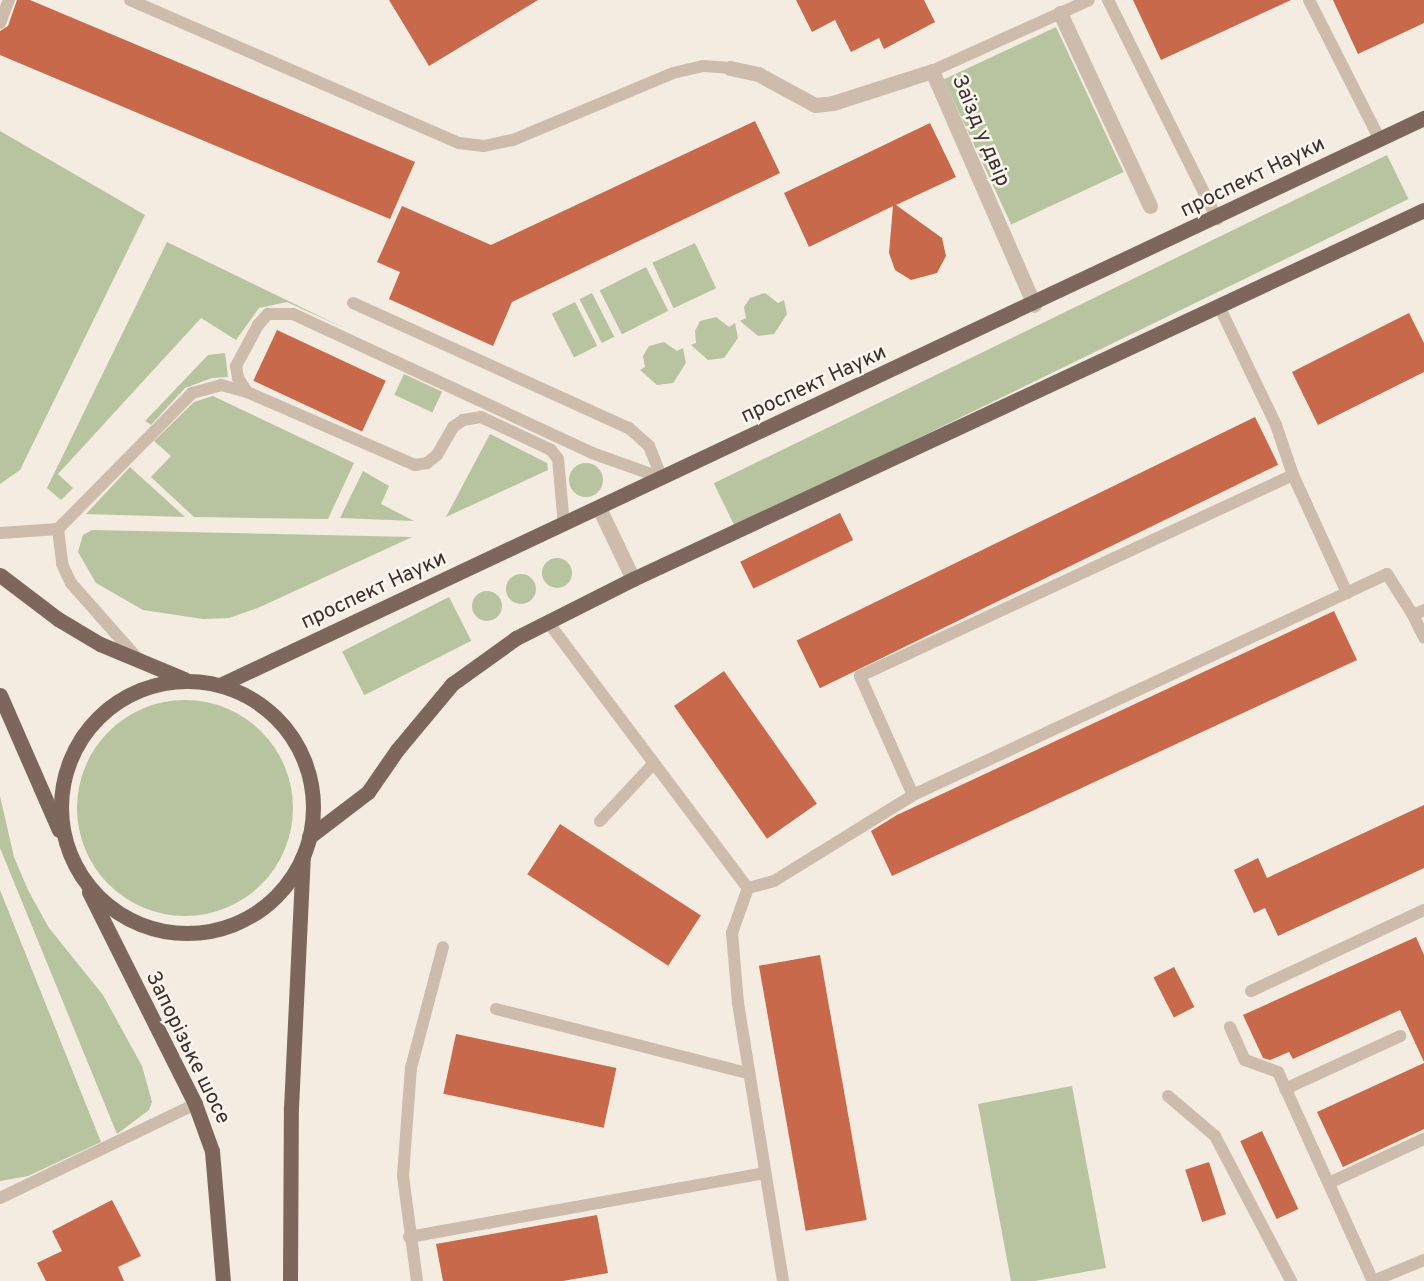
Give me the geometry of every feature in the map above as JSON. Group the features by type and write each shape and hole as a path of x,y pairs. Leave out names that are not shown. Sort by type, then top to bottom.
{"main road":[{"name":"проспект Науки","path":"220,685 1217,219 1424,118"},
{"path":"309,837 368,792 452,684 495,650 633,579 1424,210"},
{"path":"0,575 58,619 140,662 184,679 220,685 259,704 276,717 296,742 310,783 313,804 309,837 303,857 291,1108 290,1281"},
{"path":"68,851 61,820 63,783 75,748 97,719 127,697 184,679"},
{"path":"0,695 68,851 83,879 104,902 137,923 176,933 215,930 252,916 282,890 303,857"},
{"name":"Запорізьке шосе","path":"83,879 195,1104 212,1151 223,1281"}],"street":[{"path":"1060,13 1150,206"},
{"name":"Заїзд у двір","path":"730,68 758,74 815,105 833,103 932,71 1034,305"},
{"path":"598,508 633,579"}],"lane":[{"path":"0,23 9,0"},
{"path":"130,0 459,143 484,146 513,140 673,73 703,66 730,68"},
{"path":"932,71 1089,0"},
{"path":"1108,0 1217,219"},
{"path":"1309,0 1380,140"},
{"path":"353,303 629,428 649,446 662,478"},
{"path":"1219,306 1276,425 1293,475 1347,593"},
{"path":"247,392 238,378 237,366 258,325 268,314 293,314 592,453 662,478"},
{"path":"0,533 58,529 192,393 221,385 247,392 415,465 427,463 437,455 453,427 463,420 481,417 550,450 558,459 564,525"},
{"path":"913,795 860,676 1293,475"},
{"path":"58,529 62,564 70,584 140,662"},
{"path":"748,888 774,882 913,795 1387,574 1419,613 1424,638"},
{"path":"548,622 748,888"},
{"path":"600,821 654,763"},
{"path":"748,888 732,933 748,1073 783,1281"},
{"path":"1251,991 1424,910"},
{"path":"417,1281 409,1237 403,1176 411,1068 443,947"},
{"path":"496,1008 748,1073"},
{"path":"1230,1027 1245,1060 1278,1072 1373,1281 1424,1260"},
{"path":"1285,1089 1400,1036"},
{"path":"1168,1096 1215,1136 1291,1281"},
{"path":"0,1198 195,1104"},
{"path":"1329,1183 1424,1139"},
{"path":"409,1237 764,1173"}],"green space":[{"path":"1056,27 1124,172 1011,224 944,79"},
{"path":"0,131 145,215 20,470 0,484"},
{"path":"1387,155 1408,199 735,527 714,483"},
{"path":"167,242 344,328 287,302 259,308 236,340 201,318 58,474 73,488 61,500 47,488"},
{"path":"695,243 716,288 674,308 652,263"},
{"path":"646,267 668,311 622,334 600,291"},
{"path":"592,293 614,337 602,343 580,299"},
{"path":"765,293 778,303 784,300 787,314 774,334 758,336 740,321 746,318 744,307 750,298"},
{"path":"575,302 597,346 574,357 552,314"},
{"path":"716,317 729,327 735,323 738,338 724,358 708,360 691,345 696,343 695,331 700,321"},
{"path":"664,342 677,351 683,348 686,363 673,383 657,385 640,370 645,367 643,356 649,346"},
{"path":"225,353 228,377 212,378 185,388 151,425 145,421 208,355"},
{"path":"404,374 442,392 432,413 394,395"},
{"path":"213,396 354,463 328,519 194,517 151,477 171,456 154,441 194,402"},
{"path":"490,434 547,463 548,470 446,517"},
{"path":"586,463 598,468 603,480 598,492 586,497 574,492 569,480 574,468"},
{"path":"130,467 185,517 86,514"},
{"path":"363,471 389,486 381,504 414,521 340,518"},
{"path":"92,530 412,537 260,607 229,618 203,619 143,610 96,583 78,552 83,535"},
{"path":"557,558 568,562 572,573 568,584 557,588 546,584 542,573 546,562"},
{"path":"521,574 532,578 536,589 532,600 521,604 510,600 506,589 510,578"},
{"path":"487,591 498,595 502,606 498,617 487,621 476,617 472,606 476,595"},
{"path":"449,597 471,641 364,695 342,651"},
{"path":"174,700 196,700 216,704 236,712 262,731 281,757 289,777 293,808 289,839 281,859 262,885 236,904 216,912 196,916 174,916 154,912 134,904 116,892 101,877 89,859 81,839 77,819 77,797 81,777 89,757 101,739 116,724 134,712 154,704"},
{"path":"0,796 14,857 28,890 49,928 103,995 142,1066 152,1102 149,1110 117,1134 0,848"},
{"path":"0,890 101,1142 28,1176 0,1181"},
{"path":"1072,1086 1106,1268 1035,1281 1011,1281 978,1104"}],"building":[{"path":"17,0 30,0 415,162 390,219 0,55 0,31 8,26"},
{"path":"389,0 538,0 429,66"},
{"path":"796,0 924,0 935,22 884,49 879,38 851,52 835,20 812,32"},
{"path":"1133,0 1291,0 1161,60"},
{"path":"1333,0 1424,0 1424,23 1358,54"},
{"path":"755,121 780,173 512,302 493,346 389,299 400,272 377,262 402,206 491,245"},
{"path":"930,123 956,177 896,205 942,238 946,256 937,273 911,280 895,270 889,253 893,206 809,247 784,193"},
{"path":"1409,313 1424,343 1424,372 1318,425 1292,372"},
{"path":"277,330 386,381 362,431 253,381"},
{"path":"1255,417 1278,465 820,688 797,641"},
{"path":"840,513 853,540 753,589 740,562"},
{"path":"1334,611 1357,660 892,876 871,831 897,815"},
{"path":"724,671 817,804 767,839 674,706"},
{"path":"1424,805 1424,868 1278,936 1265,908 1254,913 1234,870 1258,858 1267,878"},
{"path":"560,824 701,915 668,966 527,874"},
{"path":"1416,937 1424,955 1424,1062 1400,1010 1293,1059 1289,1052 1270,1060 1263,1058 1243,1015"},
{"path":"820,955 867,1220 806,1231 759,966"},
{"path":"1174,967 1194,1007 1174,1018 1154,977"},
{"path":"456,1034 616,1068 604,1128 443,1094"},
{"path":"1424,1063 1424,1129 1343,1167 1317,1112"},
{"path":"1262,1131 1298,1209 1277,1219 1240,1141"},
{"path":"1209,1162 1226,1214 1202,1222 1185,1170"},
{"path":"112,1200 141,1256 118,1267 124,1281 46,1281 37,1263 62,1251 52,1231"},
{"path":"597,1215 608,1273 563,1281 443,1281 436,1244"}]}
